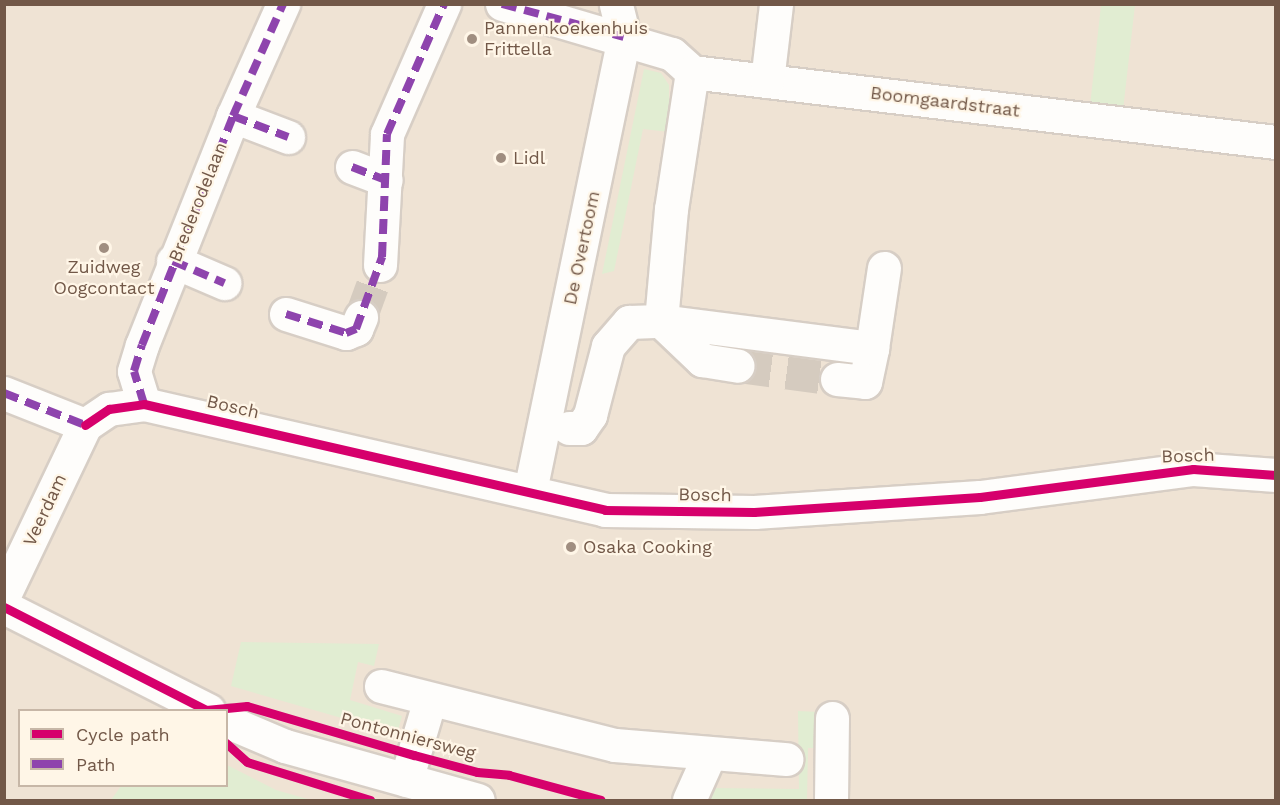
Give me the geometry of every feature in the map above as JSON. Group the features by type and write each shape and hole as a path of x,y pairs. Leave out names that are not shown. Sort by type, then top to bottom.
{"street":[{"name":"Brederodelaan","path":"144,404 134,371 173,261 233,116 283,4"},
{"path":"380,265 387,134 444,4"},
{"path":"502,4 624,37 672,54 692,72 671,209 661,321"},
{"name":"De Overtoom","path":"530,491 624,37 616,4"},
{"path":"767,81 776,4"},
{"name":"Boomgaardstraat","path":"692,72 1275,142"},
{"path":"233,116 288,137"},
{"path":"351,167 386,180"},
{"path":"173,261 224,283"},
{"path":"837,379 865,382 884,268"},
{"path":"286,314 346,333 356,329 361,317"},
{"path":"661,321 702,360 738,366"},
{"path":"569,428 581,428 590,415 608,346 629,322 661,321 872,348"},
{"path":"4,393 85,425 109,409 144,404"},
{"name":"Bosch","path":"144,404 605,510 754,512 980,497 1193,469 1275,475"},
{"name":"Veerdam","path":"4,595 85,425"},
{"path":"4,607 204,709"},
{"path":"381,686 615,745 786,759"},
{"path":"406,780 430,699"},
{"path":"831,801 832,718"},
{"path":"228,722 285,746 478,801"},
{"path":"689,801 710,753"}],"shaded area":[{"path":"5,5 1275,5 1275,800 5,800"}],"green space":[{"path":"1101,5 1135,5 1123,110 1090,106"},
{"path":"644,69 661,73 669,85 669,132 643,129 614,271 602,274"},
{"path":"241,642 379,644 374,666 358,662 350,700 402,716 397,734 231,686"},
{"path":"798,711 820,712 820,748 808,748 807,800 702,800 706,788 799,789"},
{"path":"228,766 276,790 311,800 111,800 120,787 228,787"}],"tunnel":[{"path":"361,317 380,265"},
{"path":"738,366 837,379"}],"marked path":[{"path":"144,404 134,371 142,345 233,116 283,4"},
{"path":"286,314 346,333 356,329 382,257 387,134 444,4"},
{"path":"502,4 624,37"},
{"path":"233,116 288,137"},
{"path":"352,167 386,180"},
{"path":"173,261 224,283"},
{"path":"4,393 85,425"}],"cycle path":[{"path":"85,425 109,409 144,404 605,510 754,512 980,497 1193,469 1276,475"},
{"name":"Pontonniersweg","path":"4,607 204,709"},
{"name":"Pontonniersweg","path":"216,709 247,706 477,772 509,775 601,800"},
{"path":"228,745 247,762 370,800"}],"place":[{"name":"Pannenkoekenhuis Frittella","path":"472,39"},
{"name":"Lidl","path":"501,158"},
{"name":"Zuidweg Oogcontact","path":"104,248"},
{"name":"Osaka Cooking","path":"571,547"}]}
